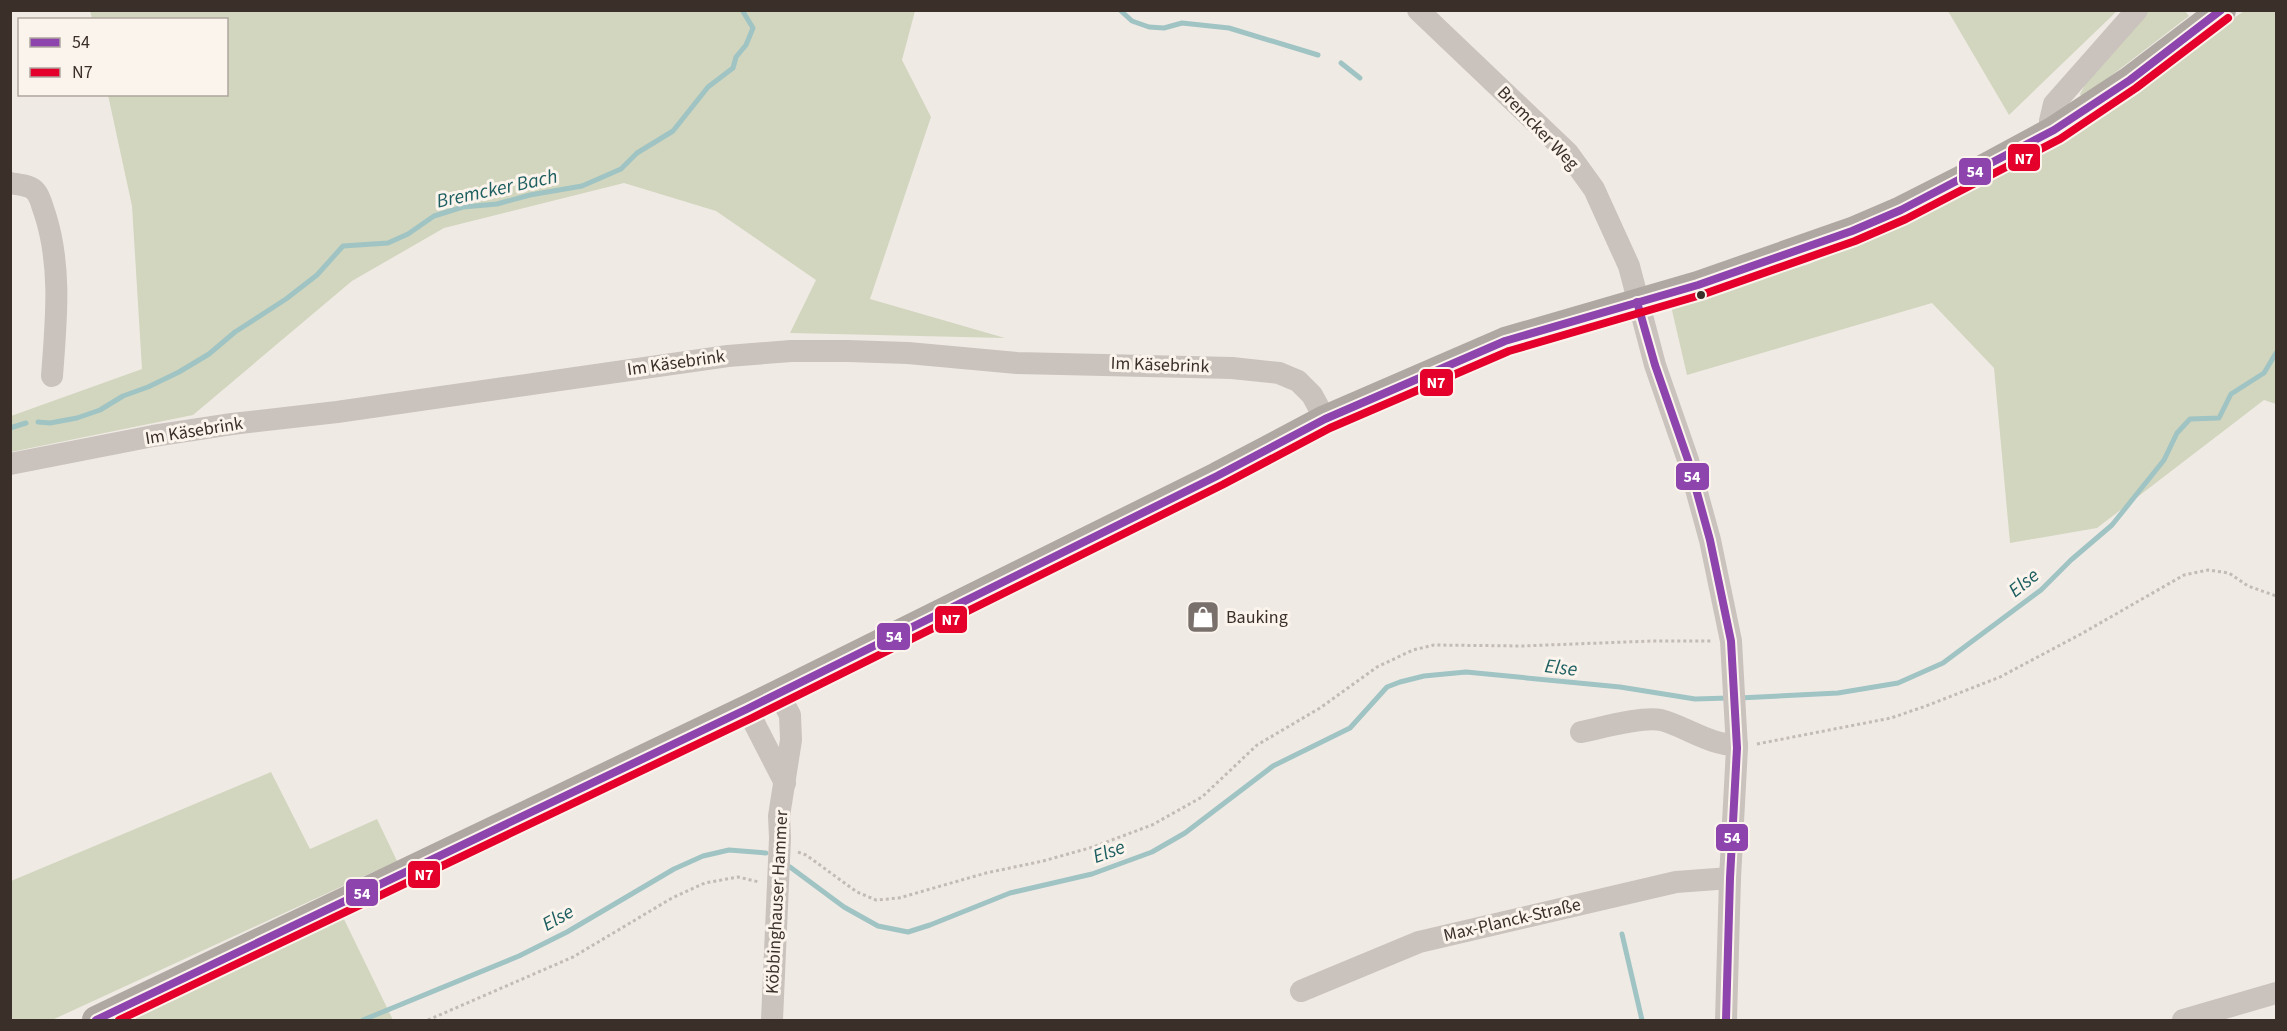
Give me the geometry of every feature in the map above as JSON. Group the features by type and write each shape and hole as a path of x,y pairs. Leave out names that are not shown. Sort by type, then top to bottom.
{"main road":[{"path":"96,1020 747,709 1217,476 1325,419 1505,341 1698,285 1852,231 1980,170 2054,130 2130,80 2222,10"}],"street":[{"name":"Bremcker Weg","path":"1418,10 1568,153 1594,189 1629,266 1655,365 1688,460 1710,540 1731,641 1737,747 1726,1020"},
{"path":"2054,130 2050,121 2054,104 2137,10"},
{"path":"10,183 34,190 38,194 47,221 57,282 52,376"},
{"name":"Im Käsebrink","path":"10,464 153,436 232,424 337,412 728,356 791,351 908,353 1017,363 1209,367 1279,373 1298,381 1312,395 1325,419"},
{"name":"Köbbinghauser Hammer","path":"772,1020 779,816 791,740 790,715 778,693"},
{"path":"747,709 785,783"},
{"path":"1581,732 1647,720 1659,720 1721,744 1737,747"},
{"name":"Max-Planck-Straße","path":"1301,991 1419,942 1676,882 1730,878"},
{"path":"2183,1020 2277,993"}],"path":[{"path":"1737,747 1891,718 1926,706 2000,677 2184,575 2208,570 2229,573 2248,585 2277,597"},
{"path":"778,850 794,851 806,855 857,892 876,900 899,898 986,873 1093,847 1152,825 1202,797 1257,745 1320,708 1377,667 1413,650 1434,645 1522,646 1652,641 1702,642"},
{"path":"428,1020 573,957 672,898 705,883 738,877 778,886"}],"green space":[{"path":"90,11 915,11 902,60 931,117 870,299 1005,338 790,333 816,280 716,211 624,183 444,228 352,281 193,415 11,452 11,416 142,369 132,206 108,96 228,96 228,18 92,18"},
{"path":"1948,11 2117,11 2009,115"},
{"path":"2145,11 2185,11 2189,16 2082,98 2080,94 2086,83"},
{"path":"2244,11 2276,11 2276,404 2264,400 2097,528 2010,543 1994,368 1932,303 1687,375 1671,306 1809,264 1918,216 2068,133"},
{"path":"271,772 310,849 377,819 397,861 52,1020 11,1020 11,881"},
{"path":"342,915 393,1020 119,1020"}],"waterway":[{"name":"Bremcker Bach","path":"38,422 50,423 77,418 100,410 123,396 179,372 209,354 235,332 286,299 317,275 343,246 388,243 408,234 434,216 463,207 497,204 530,195 582,186 621,169 637,153 673,131 708,87 733,68 736,57 746,45 753,28 742,10"},
{"name":"Bremcker Bach","path":"1120,10 1132,21 1149,27 1164,28 1182,23 1229,28 1318,55"},
{"name":"Bremcker Bach","path":"1341,63 1360,78"},
{"name":"Else","path":"1739,698 1838,693 1898,683 1943,663 2041,590 2071,560 2112,525 2164,460 2177,433 2190,419 2219,418 2231,394 2264,373 2276,353"},
{"name":"Bremcker Bach","path":"10,428 26,423"},
{"name":"Else","path":"790,867 844,907 878,926 908,932 1010,893 1092,874 1152,852 1185,833 1273,766 1350,728 1387,687 1400,682 1424,676 1466,672 1620,687 1695,699 1729,698"},
{"name":"Else","path":"363,1020 519,956 567,932 674,869 703,856 729,850 766,853"},
{"path":"1622,934 1642,1020"}],"transit line":[{"name":"54","path":"96,1020 747,709 1217,476 1325,419 1505,341 1698,285 1852,231 1901,210 2054,130 2130,80 2221,10"},
{"name":"N7","path":"119,1020 752,718 1222,485 1330,428 1509,351 1701,295 1855,241 1906,219 2060,139 2136,88 2228,18"},
{"name":"54","path":"1637,302 1655,365 1688,460 1710,540 1731,641 1737,748 1726,1020"}],"place":[{"name":"Bauking","path":"1203,617"}]}
